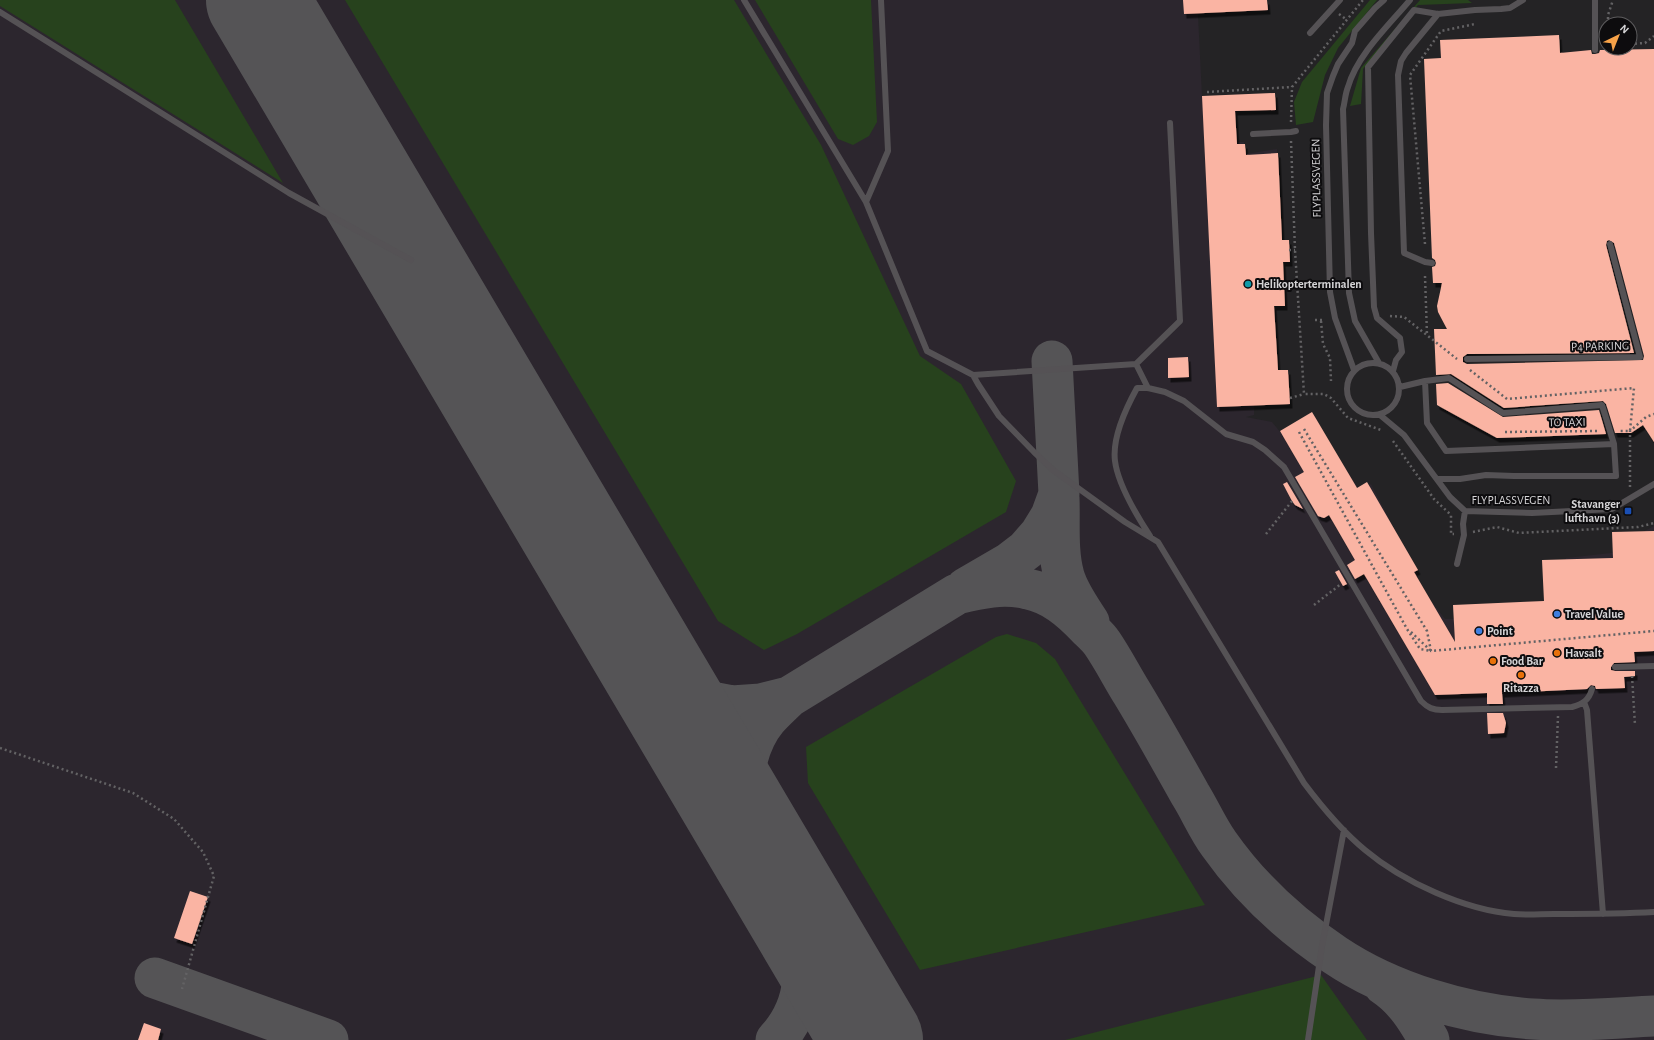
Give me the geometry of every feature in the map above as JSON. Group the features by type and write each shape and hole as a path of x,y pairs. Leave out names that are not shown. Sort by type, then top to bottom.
{"lane":[{"path":"744,0 866,202 927,351 973,375 1136,364 1180,321 1170,123"},
{"path":"866,202 888,151 881,0"},
{"path":"1310,32 1340,0"},
{"name":"FLYPLASSVEGEN","path":"1354,370 1335,318 1330,292 1326,125 1327,94 1338,64 1352,43 1355,31 1384,0"},
{"path":"1379,363 1355,321 1349,293 1343,109 1348,87 1354,71 1370,47 1410,0"},
{"path":"1393,371 1396,360 1402,352 1400,338 1378,318 1374,306 1368,67 1414,10 1438,14 1501,9 1510,8 1523,0"},
{"path":"1595,0 1595,50"},
{"path":"0,12 289,193 411,260"},
{"path":"1432,262 1425,262 1404,253 1398,75 1401,61 1406,53 1438,14"},
{"path":"1253,134 1293,132"},
{"name":"P4 PARKING","path":"1467,359 1640,357 1610,244"},
{"path":"1366,363 1379,363 1393,371 1397,378 1400,386 1398,398 1391,409 1380,415 1368,415 1357,410 1349,401 1346,390 1348,379 1354,370 1366,363"},
{"path":"1136,364 1148,388"},
{"path":"973,375 999,416 1039,457 1072,484 1125,522 1158,542 1304,783 1324,809 1366,851 1395,871 1428,889 1462,902 1486,909 1514,914 1603,914 1654,912"},
{"path":"1400,386 1449,378 1503,414 1602,405 1614,444 1616,476 1486,475 1460,479 1437,479"},
{"path":"1426,381 1427,423 1446,451 1614,444"},
{"path":"1150,537 1136,513 1118,474 1115,460 1118,429 1136,388 1148,388 1165,392 1184,401 1226,434 1253,442 1276,459 1284,467 1421,701 1427,707 1434,710 1572,707 1587,700 1592,689"},
{"name":"FLYPLASSVEGEN","path":"1380,415 1404,435 1450,497 1465,511 1532,513 1612,509 1654,484"},
{"path":"1457,564 1464,535 1463,524 1465,511"},
{"path":"1615,667 1654,666"},
{"path":"1584,702 1587,710 1603,914"},
{"path":"1308,1040 1322,946 1344,830"}],"path":[{"path":"1304,394 1295,250 1292,87 1363,0"},
{"path":"1608,16 1613,0"},
{"path":"1425,244 1410,75 1440,31 1475,24"},
{"path":"1638,43 1644,43 1654,36"},
{"path":"1207,92 1292,87"},
{"path":"1289,250 1295,250"},
{"path":"1425,276 1427,335"},
{"path":"1315,320 1327,320"},
{"path":"1321,320 1323,344 1330,358 1331,381"},
{"path":"1290,398 1304,394 1324,394 1331,398 1348,418 1387,433"},
{"path":"1630,488 1630,431 1646,417 1654,414"},
{"path":"1304,429 1427,631 1431,651"},
{"name":"TO TAXI","path":"1505,432 1630,431"},
{"path":"1299,432 1420,649 1431,651 1654,631"},
{"path":"1392,439 1434,499 1451,515 1451,534 1464,535 1497,527 1519,533 1638,527 1654,523"},
{"path":"1266,534 1292,501"},
{"path":"1314,605 1342,584"},
{"path":"1407,628 1431,651"},
{"path":"1632,676 1634,725"},
{"path":"1556,768 1558,709"},
{"path":"0,748 133,793 174,819 203,852 214,876 182,989"}],"shaded area":[{"path":"0,0 1207,0 1198,15 1202,96 1235,125 1237,142 1244,142 1245,154 1277,149 1280,240 1289,250 1286,263 1281,263 1283,306 1271,306 1276,371 1290,398 1290,404 1254,405 1254,415 1246,417 1272,422 1281,433 1311,414 1358,488 1360,490 1371,484 1418,575 1413,578 1445,619 1457,619 1561,601 1559,581 1566,558 1629,551 1639,534 1654,526 1654,1040 0,1040"}],"green space":[{"path":"0,0 175,0 283,183 0,6"},
{"path":"345,0 734,0 821,145 920,356 961,384 1016,481 1006,512 797,634 764,650 718,621"},
{"path":"755,0 871,0 877,122 869,136 853,145 838,139"},
{"path":"1370,0 1377,0 1338,48 1325,75 1313,122 1296,125 1294,102 1302,82"},
{"path":"1420,0 1468,0 1472,3 1418,5 1363,69 1361,104 1350,106 1361,68"},
{"path":"1007,634 1036,643 1055,659 1205,905 920,970 808,783 806,747 996,637"},
{"path":"1321,975 1367,1040 1065,1040"}],"building":[{"path":"1183,0 1267,0 1268,10 1184,14"},
{"path":"1559,35 1560,53 1591,50 1592,54 1598,53 1598,56 1638,56 1638,49 1654,49 1654,442 1643,425 1631,433 1615,433 1606,404 1603,401 1504,408 1451,374 1436,375 1434,329 1447,329 1438,312 1437,306 1442,283 1433,283 1432,267 1435,266 1436,263 1432,258 1424,59 1441,58 1440,40","holes":["1609,240 1614,243 1644,356 1643,360 1467,364 1463,362 1463,357 1467,354 1634,353 1606,245 1607,241"]},
{"name":"Helikopterterminalen","path":"1275,93 1276,110 1235,111 1237,144 1245,144 1246,155 1278,153 1282,240 1289,240 1290,262 1283,262 1285,306 1274,306 1278,370 1288,370 1290,404 1217,407 1202,96"},
{"path":"1188,357 1189,377 1168,378 1168,358"},
{"path":"1448,383 1503,417 1599,410 1606,434 1497,438 1437,405 1436,384"},
{"path":"1312,412 1357,488 1367,482 1418,570 1414,572 1455,642 1453,605 1544,601 1542,560 1613,558 1612,532 1654,531 1654,651 1634,652 1635,662 1614,663 1611,670 1635,671 1635,676 1624,677 1625,688 1596,689 1595,686 1591,685 1587,689 1502,693 1503,704 1487,704 1487,693 1435,695 1364,574 1355,579 1347,565 1355,560 1329,515 1324,518 1318,516 1295,477 1304,472 1280,431"},
{"path":"1287,482 1303,509 1295,505 1292,501 1283,484"},
{"path":"1339,570 1347,584 1343,586 1335,572"},
{"path":"1487,713 1503,713 1506,723 1504,733 1488,734"},
{"path":"190,891 208,897 192,944 174,938"},
{"path":"144,1023 161,1029 158,1040 138,1040"}],"taxiway":[{"path":"966,588 1009,563 1026,550 1040,534 1051,516 1059,494 1052,361"},
{"path":"1059,498 1060,557 1064,576 1078,606 1089,622"},
{"path":"638,645 663,673 682,689 695,696 711,702 732,706 761,704 789,697 957,594 983,588 1001,586 1019,587 1037,591 1053,598 1067,608 1081,620 1100,641 1110,655 1154,730 1211,832 1244,876 1272,905 1302,931 1335,955 1380,980 1404,990 1456,1007 1482,1013 1508,1017 1548,1020 1654,1016"},
{"path":"764,858 747,815 744,798 745,774 750,750 760,728 789,697"},
{"path":"776,1040 788,1025 796,1008 801,991 803,974 803,956 800,937 790,901"},
{"path":"155,978 328,1040"},
{"path":"1384,985 1404,1003 1415,1017 1429,1040"}],"runway":[{"path":"257,0 872,1040"}],"place":[{"name":"Helikopterterminalen","path":"1248,284"},
{"name":"Stavanger lufthavn (3)","path":"1628,511"},
{"name":"Travel Value","path":"1557,614"},
{"name":"Point","path":"1479,631"},
{"name":"Havsalt","path":"1557,653"},
{"name":"Food Bar","path":"1493,661"},
{"name":"Ritazza","path":"1521,675"}]}
